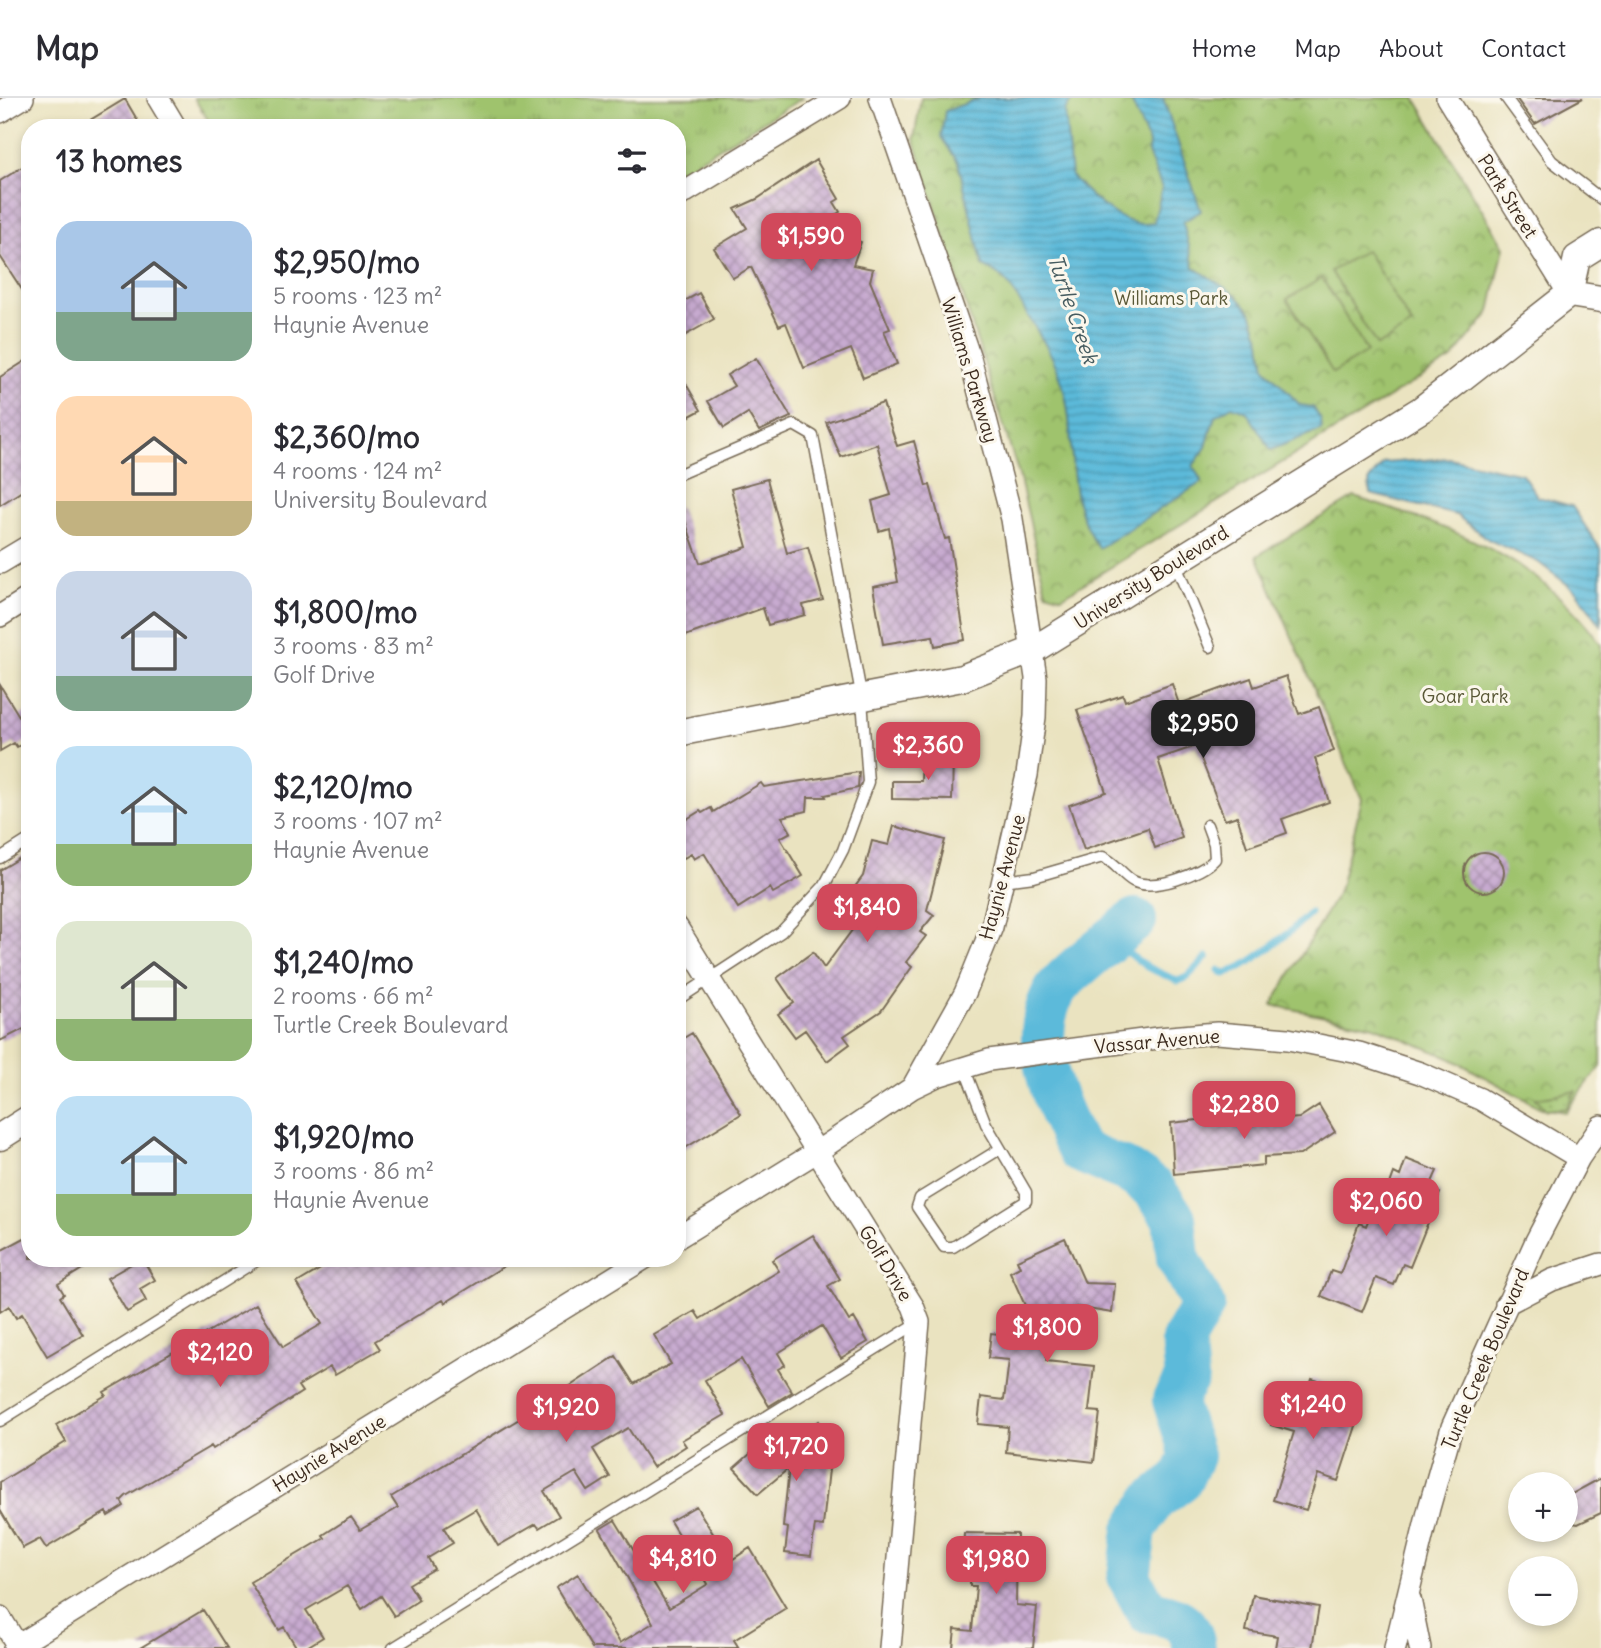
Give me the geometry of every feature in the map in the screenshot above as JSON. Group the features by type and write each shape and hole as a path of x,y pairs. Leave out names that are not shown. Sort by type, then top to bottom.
{"street":[{"path":"0,112 23,98"},
{"path":"158,98 171,119"},
{"path":"686,192 840,98"},
{"name":"Williams Parkway","path":"880,98 970,358 1012,519 1033,650"},
{"name":"Park Street","path":"1447,98 1569,294"},
{"path":"1601,243 1577,258 1569,294 1601,299"},
{"name":"University Boulevard","path":"686,731 962,678 1033,650 1422,409 1569,294"},
{"path":"0,564 21,551"},
{"path":"0,616 21,603"},
{"name":"Haynie Avenue","path":"912,1088 965,993 992,927 1027,775 1035,717 1033,650"},
{"name":"Golf Drive","path":"686,941 913,1306 919,1322 890,1648"},
{"name":"Vassar Avenue","path":"818,1151 912,1088 964,1067 989,1060 1096,1045 1217,1033 1288,1038 1359,1052 1420,1073 1480,1099 1579,1158"},
{"path":"0,1137 21,1124"},
{"name":"Turtle Creek Boulevard","path":"1395,1648 1452,1427 1506,1304 1579,1158 1601,1126"},
{"path":"686,1232 818,1151"},
{"path":"1506,1304 1552,1280 1601,1264"},
{"name":"Haynie Avenue","path":"17,1647 630,1267"},
{"path":"1408,1590 1419,1648"},
{"path":"0,1617 17,1647"}],"lane":[{"path":"1506,98 1552,161 1601,199"},
{"path":"686,471 794,425 813,436 862,699 868,782 843,850 824,886 781,932 686,994"},
{"path":"1175,563 1209,647"},
{"path":"1003,881 1034,877 1103,857 1116,863 1134,882 1144,885 1171,880 1206,870 1215,859 1214,844 1207,825"},
{"path":"0,858 21,845"},
{"path":"964,1067 986,1124 1026,1192 1026,1201 953,1247 944,1247 917,1207 920,1198 1000,1149"},
{"path":"0,1421 247,1267"},
{"path":"393,1648 919,1322"}],"green space":[{"path":"194,98 802,98 686,168 686,119 207,119"},
{"name":"Williams Park","path":"921,98 1415,98 1504,247 1490,312 1453,358 1062,597 1046,592 1019,475 914,139"},
{"path":"1366,250 1412,325 1377,346 1331,271"},
{"path":"1322,278 1367,352 1333,373 1287,299"},
{"name":"Goar Park","path":"1354,497 1425,521 1491,549 1550,588 1601,644 1601,1066 1565,1112 1541,1108 1452,1059 1374,1026 1272,1005 1339,891 1362,799 1257,556"},
{"path":"1576,1091 1566,1108 1546,1110 1536,1098"}],"water":[{"path":"981,98 1073,98 1065,111 1071,176 1110,211 1121,218 1144,224 1154,222 1162,188 1148,153 1149,143 1130,98 1163,98 1201,211 1183,222 1194,267 1236,295 1251,312 1261,341 1265,368 1300,405 1313,407 1321,420 1322,429 1271,450 1247,412 1232,406 1215,416 1206,447 1193,466 1202,482 1099,548 1087,529 1075,488 1067,404 1059,374 1047,348 1010,286 983,266 958,162 941,137 945,111"},
{"path":"1449,458 1522,474 1538,497 1572,506 1601,550 1601,625 1576,591 1538,562 1489,540 1456,515 1370,494 1369,480 1384,463"}],"building":[{"path":"1516,98 1583,98 1535,124"},
{"path":"125,99 137,119 92,119"},
{"path":"816,160 839,199 834,202 840,212 815,226 861,242 853,265 873,269 870,281 890,329 884,331 897,364 863,378 851,349 804,368 786,323 779,326 751,267 733,278 714,248 747,228 735,209 757,199"},
{"path":"21,168 21,288 0,256 0,181"},
{"path":"699,293 714,319 686,335 686,300"},
{"path":"756,358 791,417 759,431 748,413 724,428 708,401 734,386 727,375"},
{"path":"21,364 21,492 0,505 0,377"},
{"path":"686,384 701,410 686,418"},
{"path":"883,403 897,446 914,441 926,486 930,485 945,539 949,538 965,640 935,646 933,636 883,644 873,587 898,582 889,528 879,531 872,501 891,495 877,444 841,457 826,422"},
{"path":"767,479 787,553 808,547 823,600 803,605 805,615 768,625 763,608 686,636 686,524 700,563 747,547 731,489"},
{"path":"1286,676 1299,714 1319,707 1334,751 1315,758 1329,802 1282,819 1287,833 1247,847 1237,816 1225,820 1196,746 1158,759 1182,838 1155,848 1148,828 1084,850 1069,805 1106,792 1077,710 1123,695 1125,701 1172,684 1179,704 1251,678 1254,687"},
{"path":"0,685 19,716 21,715 21,745 17,747 14,743 0,751"},
{"path":"922,757 953,758 952,800 892,799 892,781 921,781"},
{"path":"859,772 858,788 825,795 826,797 808,797 807,811 782,817 791,832 780,838 803,876 773,893 770,888 738,908 704,853 694,859 691,854 686,857 686,820 700,811 702,813 711,808 713,812 761,783 764,787"},
{"path":"894,826 945,840 927,910 934,915 920,932 926,936 906,962 912,967 881,1011 844,1036 850,1044 827,1061 805,1030 795,1037 778,1014 794,1003 777,978 813,952 824,968 864,914 845,900 863,876 872,841 889,845"},
{"path":"1484,852 1492,853 1498,858 1503,864 1503,880 1498,886 1492,891 1484,892 1476,891 1470,886 1465,880 1464,872 1465,864 1470,858 1476,853"},
{"path":"21,857 21,1030 0,1041 0,870"},
{"path":"692,1033 741,1114 686,1148 686,1037"},
{"path":"1319,1105 1335,1132 1300,1155 1264,1157 1264,1165 1174,1174 1171,1123 1225,1117 1264,1117 1264,1121 1299,1118"},
{"path":"1406,1159 1437,1171 1429,1189 1440,1193 1410,1267 1403,1264 1394,1285 1376,1278 1362,1312 1321,1296 1331,1271 1340,1274 1359,1223 1366,1226 1376,1200 1383,1203 1394,1173 1400,1176"},
{"path":"813,1235 840,1279 828,1286 849,1321 854,1318 868,1342 841,1358 822,1326 778,1353 785,1365 778,1369 792,1392 769,1406 741,1359 705,1380 725,1415 682,1440 686,1446 653,1467 628,1428 593,1449 610,1477 588,1491 576,1472 544,1491 559,1516 539,1528 536,1524 498,1546 476,1509 444,1528 453,1543 428,1558 434,1569 409,1584 419,1600 394,1616 381,1596 362,1609 347,1586 306,1610 323,1637 305,1648 297,1648 284,1627 279,1630 250,1582 325,1538 323,1535 351,1517 360,1530 398,1508 391,1497 534,1410 616,1356 634,1384 671,1364 654,1335 695,1311 700,1319 779,1271 772,1260"},
{"path":"1065,1238 1085,1283 1115,1284 1112,1313 1076,1307 1051,1318 1046,1361 1094,1366 1089,1411 1100,1412 1094,1462 1006,1452 1008,1427 978,1424 981,1397 1004,1400 1009,1360 988,1358 991,1333 1040,1339 1010,1272 1020,1267 1017,1260"},
{"path":"21,1240 21,1267 85,1267 58,1284 64,1294 60,1297 83,1335 47,1356 22,1314 16,1318 9,1306 0,1312 0,1251"},
{"path":"126,1267 147,1267 155,1280 140,1289 146,1301 127,1312 107,1278"},
{"path":"324,1267 503,1267 445,1303 443,1300 375,1341 380,1349 335,1375 330,1367 298,1386 302,1392 213,1449 211,1446 126,1496 121,1501 124,1506 108,1516 106,1512 46,1548 40,1539 23,1548 0,1510 0,1482 66,1442 56,1425 106,1395 104,1392 256,1304 283,1347 322,1324 297,1283"},
{"path":"1312,1379 1353,1392 1344,1422 1356,1426 1338,1481 1318,1474 1306,1510 1273,1500 1294,1432 1271,1425 1279,1400 1303,1408"},
{"path":"819,1421 832,1441 823,1526 815,1525 811,1556 785,1553 788,1528 783,1527 789,1468 758,1494 734,1468 759,1446 795,1449 792,1443"},
{"path":"1601,1478 1601,1513 1578,1524 1578,1490"},
{"path":"696,1506 730,1561 750,1548 786,1608 734,1640 739,1648 592,1648 556,1588 578,1574 620,1643 653,1623 600,1529 615,1520 669,1608 708,1584 670,1521"},
{"path":"964,1533 1017,1534 1016,1605 1037,1607 1033,1648 953,1648 955,1629 972,1631 976,1586 970,1586 971,1553 963,1553"},
{"path":"1253,1595 1319,1607 1312,1648 1275,1648 1277,1636 1246,1631"},
{"path":"203,1610 227,1648 140,1648"}],"waterway":[{"path":"1219,970 1224,974 1245,965 1281,939 1310,913"},
{"name":"Turtle Creek","path":"1135,920 1079,966 1054,992 1046,1011 1044,1052 1053,1093 1079,1151 1128,1171 1153,1188 1174,1218 1178,1258 1203,1305 1183,1340 1187,1378 1174,1400 1192,1456 1181,1480 1153,1501 1135,1530 1129,1577 1148,1612 1179,1621 1189,1631 1194,1648"},
{"path":"1111,941 1147,967 1178,981 1187,977 1207,957"}]}
